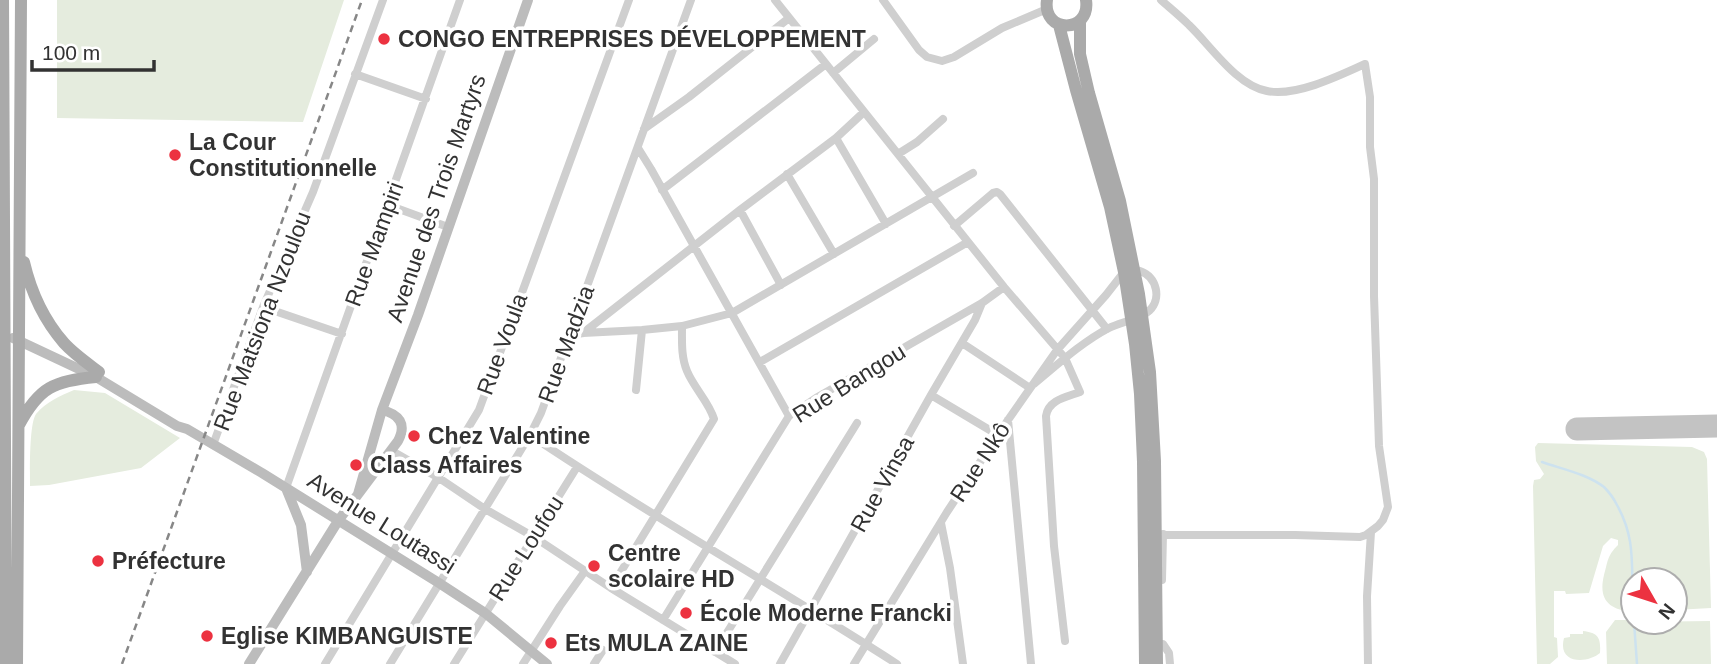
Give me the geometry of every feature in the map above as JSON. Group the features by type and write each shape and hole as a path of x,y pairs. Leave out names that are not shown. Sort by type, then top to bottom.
{"main road":[{"path":"3,0 2,331 6,664"},
{"path":"17,664 21,0"},
{"name":"Avenue des Trois Martyrs","path":"358,494 382,410 528,0"},
{"path":"1086,0 1086,10 1080,21 1080,54 1120,201 1129,271 1152,397 1159,534 1160,644 1157,664"},
{"path":"1047,5 1051,19 1059,25 1070,26 1080,21"},
{"path":"1059,25 1129,271"},
{"path":"0,209 3,193"},
{"path":"19,243 39,306 65,344 97,375"},
{"path":"1137,317 1142,441 1145,664"},
{"name":"Avenue Loutassi","path":"2,331 97,375 177,426 187,429 286,488 485,613 547,664"},
{"path":"18,429 28,408 36,397 47,389 62,382 97,375"},
{"name":"Avenue des Trois Martyrs","path":"249,664 338,521 392,451 403,432 400,421 393,414 382,410"},
{"path":"286,488 301,525 307,572"}],"street":[{"name":"Rue Matsiona Nzoulou","path":"213,445 263,307 313,192 383,0"},
{"name":"Rue Mampiri","path":"286,488 460,0"},
{"name":"Rue Voula","path":"325,664 479,410 629,0"},
{"name":"Rue Madzia","path":"390,664 530,436 541,413 691,0"},
{"path":"775,0 954,226 1065,358 1080,392 1053,403 1048,407 1046,416 1053,534 1065,642"},
{"path":"883,0 919,50 927,57 942,61 954,57 1047,5"},
{"path":"1159,534 1360,537 1371,532 1383,520 1388,507 1379,446 1374,296 1374,179 1370,147 1370,97 1365,64 1329,81 1308,87 1279,92 1258,89 1240,78 1189,24 1161,0"},
{"path":"644,129 789,18"},
{"path":"832,73 874,39"},
{"path":"662,190 825,64"},
{"path":"355,74 426,99"},
{"path":"583,333 836,138 864,112"},
{"path":"898,154 917,142 943,119"},
{"path":"836,138 886,225"},
{"path":"638,148 789,416"},
{"path":"568,338 583,333 682,326 732,313 973,173"},
{"path":"787,174 834,254"},
{"path":"954,226 993,193 1000,194 1107,329"},
{"path":"388,205 448,227"},
{"path":"740,210 781,285"},
{"path":"760,362 968,242"},
{"name":"Rue Nkô","path":"854,664 1008,419 1057,350 1129,271"},
{"name":"Rue Bangou","path":"663,620 789,416 800,407 982,303 1004,287"},
{"name":"Rue Vinsa","path":"780,664 975,320 982,303"},
{"path":"263,307 342,334"},
{"path":"962,343 1032,386 1065,358 1107,329 1137,317"},
{"path":"611,588 654,514 713,424 714,416 686,370 682,326"},
{"path":"636,390 642,330"},
{"path":"931,394 998,435"},
{"path":"1008,419 1031,664"},
{"path":"715,652 858,423"},
{"path":"530,436 897,664"},
{"path":"392,451 735,664"},
{"name":"Rue Loufou","path":"454,664 577,467"},
{"path":"941,523 963,664"},
{"path":"1367,664 1371,532"},
{"path":"523,664 585,571"},
{"path":"1160,644 1169,653 1170,664"},
{"path":"594,664 603,650"}],"shaded area":[{"path":"57,0 344,0 303,122 57,118"},
{"path":"74,390 105,393 180,438 141,468 30,486 31,437 36,414 58,397"},
{"path":"1538,443 1692,447 1704,452 1707,459 1711,608 1689,609 1689,566 1619,566 1619,610 1612,606 1604,597 1603,591 1608,559 1618,545 1618,540 1611,538 1603,546 1589,593 1566,594 1565,591 1554,591 1554,637 1557,638 1558,657 1550,664 1537,664 1533,486 1534,480 1540,479 1544,474 1536,461 1535,447"},
{"path":"1615,620 1619,620 1619,636 1689,636 1689,621 1710,621 1711,664 1607,664 1606,632"},
{"path":"1583,631 1598,637 1600,653 1581,660 1569,657 1563,647 1564,638 1570,637 1570,634 1583,634"}],"waterway":[{"path":"1542,462 1574,472 1604,487 1623,517 1630,541 1632,566"},
{"path":"1635,636 1637,664"}],"taxiway":[{"path":"1577,429 1717,426"}],"railway":[{"path":"122,664 362,0"}],"place":[{"name":"CONGO ENTREPRISES DÉVELOPPEMENT","path":"384,39"},
{"name":"La Cour Constitutionnelle","path":"175,155"},
{"name":"Chez Valentine","path":"414,436"},
{"name":"Class Affaires","path":"356,465"},
{"name":"Préfecture","path":"98,561"},
{"name":"Centre scolaire HD","path":"594,566"},
{"name":"École Moderne Francki","path":"686,613"},
{"name":"Eglise KIMBANGUISTE","path":"207,636"},
{"name":"Ets MULA ZAINE","path":"551,643"}]}
